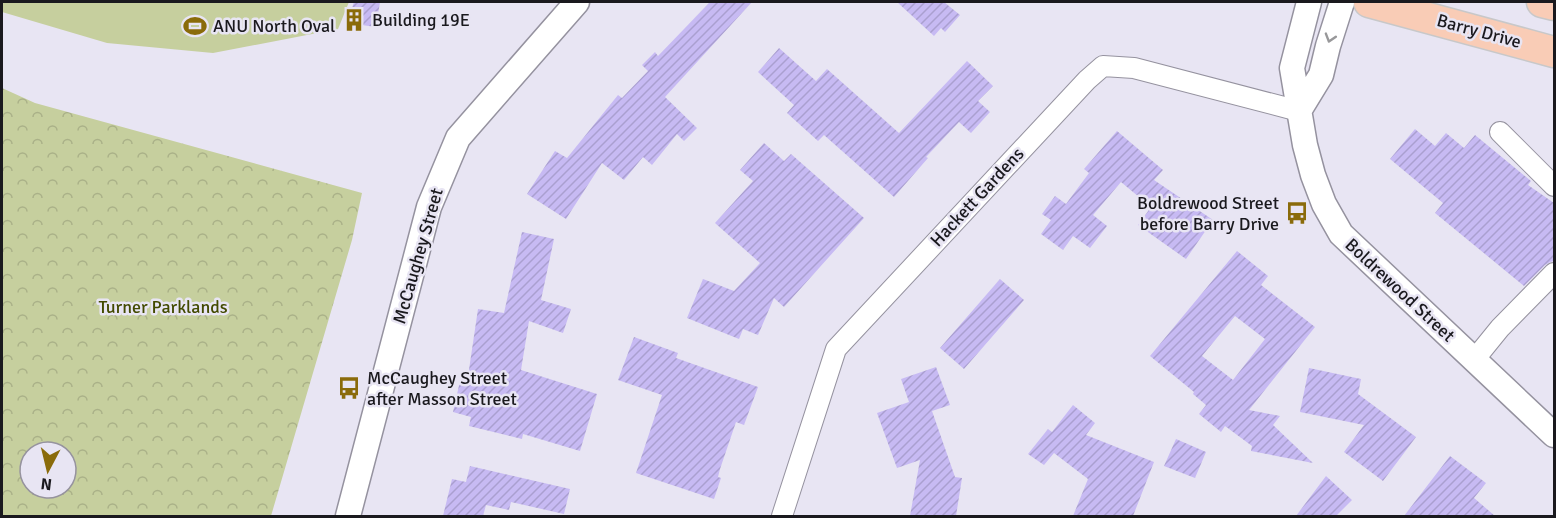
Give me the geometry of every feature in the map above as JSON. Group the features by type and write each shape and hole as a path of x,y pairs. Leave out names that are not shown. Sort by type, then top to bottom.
{"main road":[{"name":"Barry Drive","path":"1369,2 1554,52"},
{"path":"1542,2 1554,5"}],"street":[{"name":"McCaughey Street","path":"348,516 429,207 458,138 577,2"},
{"name":"Boldrewood Street","path":"1309,2 1292,68 1305,145 1324,204 1341,234 1554,435"},
{"path":"1299,111 1321,75 1342,2"},
{"name":"Hackett Gardens","path":"782,516 836,349 1087,80 1103,66 1134,68 1299,111"},
{"path":"1500,132 1554,186"},
{"path":"1474,360 1500,328 1554,273"}],"green space":[{"name":"ANU North Oval","path":"2,2 349,2 338,29 213,53 107,43 2,12"},
{"name":"Turner Parklands","path":"2,88 35,103 362,193 352,240 271,516 2,516"}],"building":[{"path":"354,2 380,2 376,27 347,23"},
{"path":"710,2 752,2 665,97 697,128 684,141 677,134 652,165 643,157 624,180 602,163 566,219 527,194 555,151 567,158 618,95 622,98 648,71 642,65 655,52 658,56"},
{"path":"897,2 944,2 960,15 945,32 941,28 934,36"},
{"path":"779,48 816,81 827,69 899,133 967,61 993,86 978,101 990,112 971,133 959,122 926,157 928,158 894,197 824,135 818,141 787,113 794,105 758,72"},
{"path":"1415,129 1435,146 1446,133 1464,148 1475,135 1531,181 1528,185 1554,203 1554,261 1545,265 1524,286 1435,213 1443,203 1390,159"},
{"path":"1117,131 1163,170 1154,180 1213,220 1186,259 1138,225 1151,207 1121,182 1093,215 1107,226 1090,248 1073,236 1063,250 1041,234 1051,220 1042,214 1055,196 1066,204 1089,173 1084,169"},
{"path":"764,143 784,161 791,154 864,218 784,307 774,298 758,335 743,329 739,339 687,318 703,279 734,291 760,263 715,223 753,181 740,170"},
{"path":"522,232 554,239 541,300 571,309 563,333 529,321 521,370 597,394 580,451 523,434 522,439 469,426 471,417 453,412 460,381 467,383 478,309 504,313"},
{"path":"1237,251 1268,276 1261,285 1315,327 1249,410 1280,416 1273,425 1313,463 1251,451 1252,446 1225,426 1221,432 1199,414 1206,405 1193,394 1194,392 1150,356","holes":["1235,316 1265,339 1233,380 1202,356"]},
{"path":"1000,279 1024,300 964,369 940,348"},
{"path":"634,337 678,353 676,358 758,387 744,425 736,422 720,469 718,477 721,478 714,499 636,473 662,395 618,380"},
{"path":"936,367 950,405 932,411 955,477 962,478 956,516 910,516 920,460 897,468 877,413 909,402 901,379"},
{"path":"1309,368 1361,379 1358,394 1416,437 1383,481 1344,452 1364,425 1300,412"},
{"path":"1073,405 1095,423 1086,435 1154,462 1133,516 1073,516 1088,479 1054,453 1044,465 1028,454 1048,429 1052,432"},
{"path":"1176,439 1206,452 1195,478 1164,466"},
{"path":"1450,456 1486,483 1474,498 1495,516 1404,516"},
{"path":"470,466 570,489 564,514 511,502 509,510 486,505 483,516 443,516 452,479 466,482"},
{"path":"1326,476 1352,500 1336,516 1296,516"}],"place":[{"name":"Building 19E","path":"354,20"},
{"name":"ANU North Oval","path":"195,26"},
{"name":"Boldrewood Street before Barry Drive","path":"1297,213"},
{"name":"McCaughey Street after Masson Street","path":"349,388"}]}
